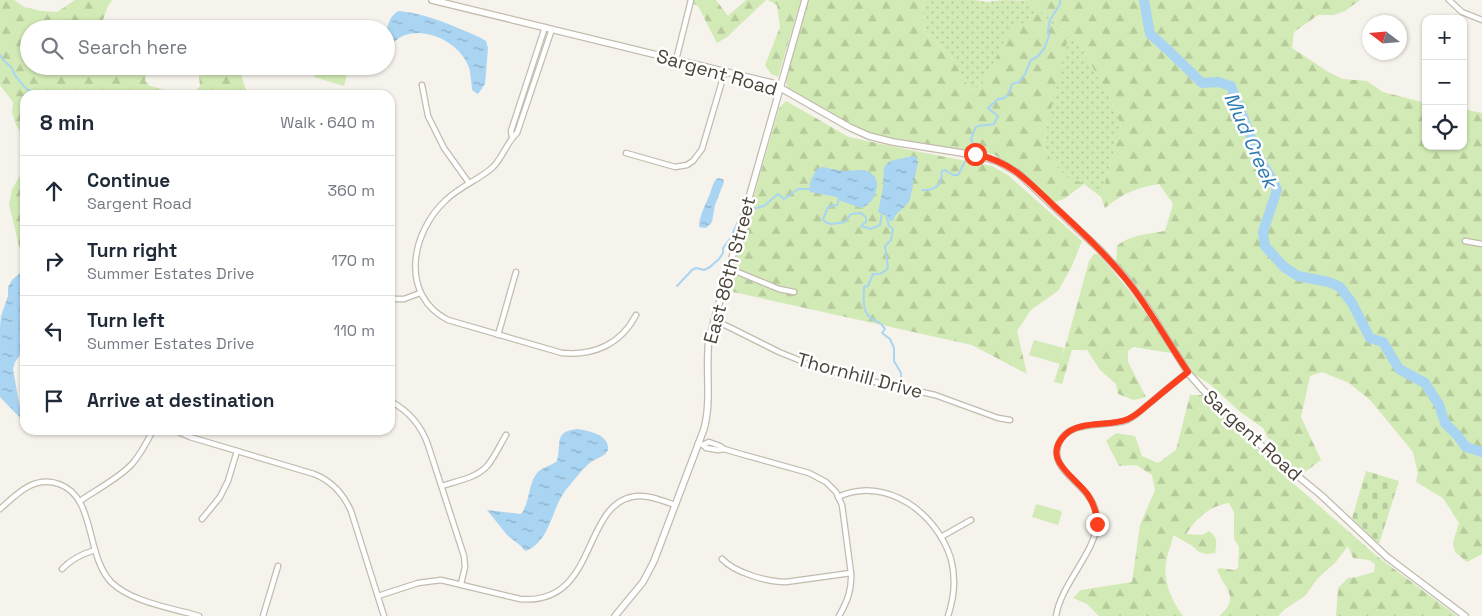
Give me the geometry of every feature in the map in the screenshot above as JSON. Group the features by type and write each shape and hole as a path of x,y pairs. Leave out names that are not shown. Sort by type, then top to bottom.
{"street":[{"name":"Sargent Road","path":"432,0 772,83 849,127 869,136 893,142 981,156 999,162 1016,171 1074,224 1121,273 1147,307 1188,372 1203,390 1242,428 1322,496 1387,557 1465,616"},
{"path":"676,60 691,0"},
{"name":"East 86th Street","path":"615,616 643,582 654,561 701,444 708,410 707,355 709,339 804,0"},
{"path":"1449,0 1464,13 1482,20"},
{"path":"512,137 512,128 545,27"},
{"path":"552,29 518,133 512,137 494,165 480,177 451,196 441,205 428,222 417,250 415,268 417,283 420,293 432,309 446,319 554,351 567,353 581,353 601,348 618,338 630,326 636,315"},
{"path":"626,153 675,167 687,165 694,161 702,148 725,71"},
{"path":"422,86 428,116 444,148 469,184"},
{"path":"1465,241 1482,244"},
{"path":"728,268 779,289 794,292"},
{"path":"498,335 516,272"},
{"path":"395,299 404,299 420,293"},
{"name":"Thornhill Drive","path":"714,320 774,350 811,365 852,377 935,395 998,418 1010,420"},
{"path":"1056,616 1062,596 1092,543 1097,524 1096,511 1091,499 1060,466 1057,451 1060,440 1068,432 1078,427 1128,420 1188,372"},
{"path":"395,404 408,413 420,428 428,445 465,560 461,584"},
{"path":"80,501 132,465 150,435"},
{"path":"185,435 314,474 336,488 344,497 351,511 384,616"},
{"path":"442,486 480,472 489,464 506,435"},
{"path":"701,444 708,442 724,449 812,474 829,484 838,496 844,514 852,573 849,597 839,616"},
{"path":"202,519 220,498 228,480 236,451"},
{"path":"0,510 25,488 42,482 63,486 74,493 80,501 84,509 94,550 104,572 112,582 123,591 139,599 199,616"},
{"path":"838,496 854,491 879,491 908,503 923,514 941,537 949,554 953,572 954,591 948,616"},
{"path":"378,596 433,580 444,580 520,599 546,596 566,586 573,578 605,516 616,504 630,497 644,496 675,505"},
{"path":"941,537 971,520"},
{"path":"62,569 74,559 94,550"},
{"path":"722,559 729,566 737,570 777,582 852,573"},
{"path":"263,616 278,566"}],"green space":[{"path":"0,0 14,0 24,7 57,12 75,0 112,0 103,20 20,20 20,75 146,75 145,81 150,86 166,90 20,90 20,131 12,113 13,102 0,85"},
{"path":"685,0 716,0 728,16 746,0 766,0 727,37 717,43 698,6"},
{"path":"768,0 801,0 778,77 771,74 765,65 780,27 777,5"},
{"path":"808,0 924,0 925,33 942,47 954,61 971,91 982,85 1009,32 1037,14 1069,34 1043,147 1054,164 1067,177 1084,184 1064,199 1054,202 1019,170 995,155 900,140 860,130 795,93 787,87 786,80"},
{"path":"924,0 1029,1 1037,9 1075,36 1109,96 1121,125 1101,197 1084,184 1067,178 1054,164 1043,147 1048,122 1009,33 982,85 971,91 954,61 942,47 925,33"},
{"path":"1018,0 1360,0 1345,11 1334,15 1318,15 1294,32 1292,48 1330,73 1343,79 1367,81 1383,92 1422,102 1422,150 1467,150 1467,110 1482,113 1482,554 1467,562 1455,552 1453,542 1459,523 1443,498 1416,482 1418,473 1413,452 1370,400 1349,383 1322,372 1310,376 1301,417 1321,460 1301,475 1275,452 1263,428 1239,411 1211,385 1192,373 1139,288 1116,264 1117,246 1122,242 1140,235 1165,231 1173,204 1159,184 1130,192 1105,208 1101,197 1121,125 1109,96 1075,36 1037,9 1029,1"},
{"path":"199,75 242,75 246,90 196,90 200,86"},
{"path":"315,75 347,75 344,86 314,77"},
{"path":"786,101 849,137 992,166 1008,175 1082,241 1071,268 1058,291 1031,310 1017,331 1027,374 972,345 733,292 731,277 779,108"},
{"path":"20,176 20,248 9,204 12,189"},
{"path":"1094,254 1098,254 1128,289 1147,314 1171,353 1133,347 1128,351 1128,362 1146,397 1134,400 1118,394 1116,384 1100,370 1087,350 1072,350 1062,384 1054,382 1089,261"},
{"path":"1034,340 1064,348 1060,364 1029,355"},
{"path":"1190,395 1203,395 1286,477 1378,557 1457,616 1336,616 1338,588 1348,578 1374,572 1375,564 1369,560 1353,558 1348,546 1335,563 1318,578 1305,596 1278,616 1219,616 1226,610 1230,599 1227,588 1217,570 1220,568 1234,570 1238,568 1239,547 1234,539 1234,512 1229,503 1215,507 1204,514 1186,534 1202,535 1209,531 1216,540 1215,553 1206,554 1199,552 1173,535 1165,570 1172,598 1183,616 1099,616 1087,604 1073,598 1081,590 1132,582 1140,525 1155,490 1152,475 1136,465 1119,466 1106,441 1116,433 1135,436 1142,456 1158,463 1176,450"},
{"path":"1366,471 1399,481 1379,544 1352,518"},
{"path":"1036,504 1061,511 1058,525 1032,517"}],"water":[{"path":"399,11 420,15 440,21 486,41 488,48 485,84 478,94 472,89 470,71 464,57 451,45 435,36 417,33 405,35 395,41 395,20 390,20"},
{"path":"916,157 918,162 910,199 896,214 893,221 891,221 888,216 878,212 883,188 884,167 890,161"},
{"path":"823,167 844,171 864,170 871,173 877,183 872,200 861,208 841,201 837,197 810,192 813,177 818,168"},
{"path":"717,178 723,179 724,182 715,205 712,222 706,228 699,227 702,211"},
{"path":"20,273 20,355 13,369 20,406 20,418 0,397 1,316 8,296 8,287"},
{"path":"578,429 592,432 605,439 607,451 604,455 588,464 565,491 541,540 526,551 507,535 487,510 521,514 524,510 534,477 541,469 557,461 562,435 570,430"}],"waterway":[{"path":"973,151 975,148 971,139 976,127 994,124 998,116 988,108 998,99 1006,97 1012,84 1019,82 1031,60 1037,57 1044,49 1049,36 1050,20 1060,4 1060,0"},
{"name":"Mud Creek","path":"1144,0 1150,34 1202,83 1218,82 1231,86 1256,151 1277,190 1263,232 1265,246 1284,267 1298,276 1329,282 1340,287 1352,303 1370,338 1383,342 1399,369 1425,383 1439,405 1445,423 1466,447 1482,452"},
{"path":"0,55 11,67 25,88 29,90"},
{"path":"922,190 936,187 940,183 942,171 945,170 953,175 958,175 967,158"},
{"path":"749,210 764,206 778,194 784,199 798,189 810,189"},
{"path":"839,199 837,205 828,207 823,219 825,222 831,224 845,222 851,214 861,213 866,217 866,222 861,226 871,229 880,225 882,213"},
{"path":"886,214 889,226 893,229 891,240 885,246 888,268 882,273 873,274 868,286 864,287 864,304 868,316 881,324 885,329 882,333 890,339 894,348 894,361 901,373 901,381 898,383"},
{"path":"677,286 692,270 696,268 704,270 719,259 738,222"}],"route":[{"path":"975,154 997,160 1018,172 1074,224 1121,273 1140,297 1188,372 1132,418 1078,427 1072,429 1060,440 1057,451 1060,466 1091,499 1096,511 1097,524"}]}
